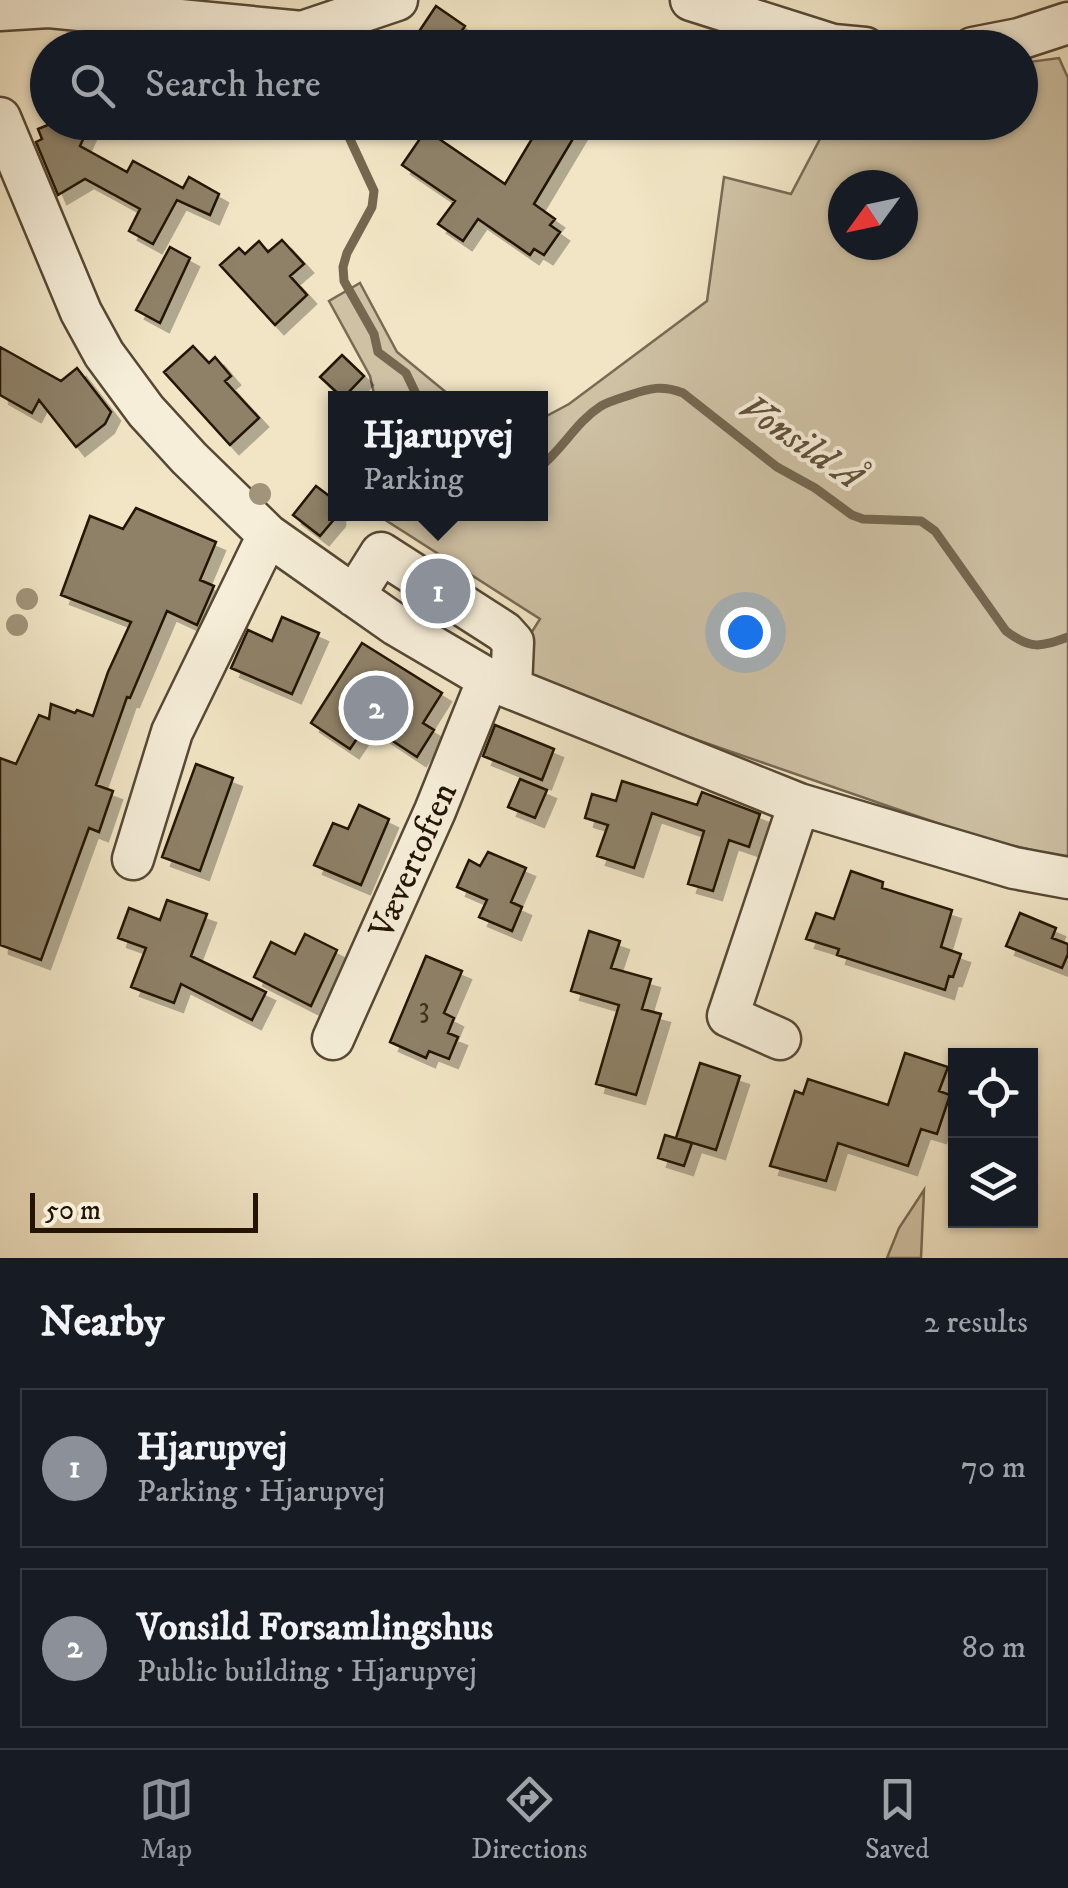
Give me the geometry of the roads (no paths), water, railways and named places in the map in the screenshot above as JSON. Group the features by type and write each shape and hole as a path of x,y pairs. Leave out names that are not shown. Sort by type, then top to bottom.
{"street":[{"path":"308,30 398,0"},
{"path":"691,0 788,30"},
{"path":"0,10 153,9 289,30"},
{"path":"1035,30 1058,17"},
{"path":"0,118 82,312 104,354 146,411 268,534 354,596 396,625 499,683 799,804 1014,868 1068,878"},
{"path":"133,859 172,732 268,534"},
{"name":"Vævertoften","path":"333,1039 435,811 499,683"},
{"path":"780,1039 728,1016 799,804"}],"waterway":[{"name":"Vonsild Å","path":"350,140 374,191 372,207 347,253 344,281 374,334 378,352 406,373 415,391"},
{"name":"Vonsild Å","path":"548,460 601,406 650,389 683,393 777,467 852,515 863,519 921,521 935,531 1006,631 1015,637 1036,645 1068,637"}],"place":[{"name":"Hjarupvej","path":"438,591"},
{"name":"Vonsild Forsamlingshus","path":"376,708"}]}
